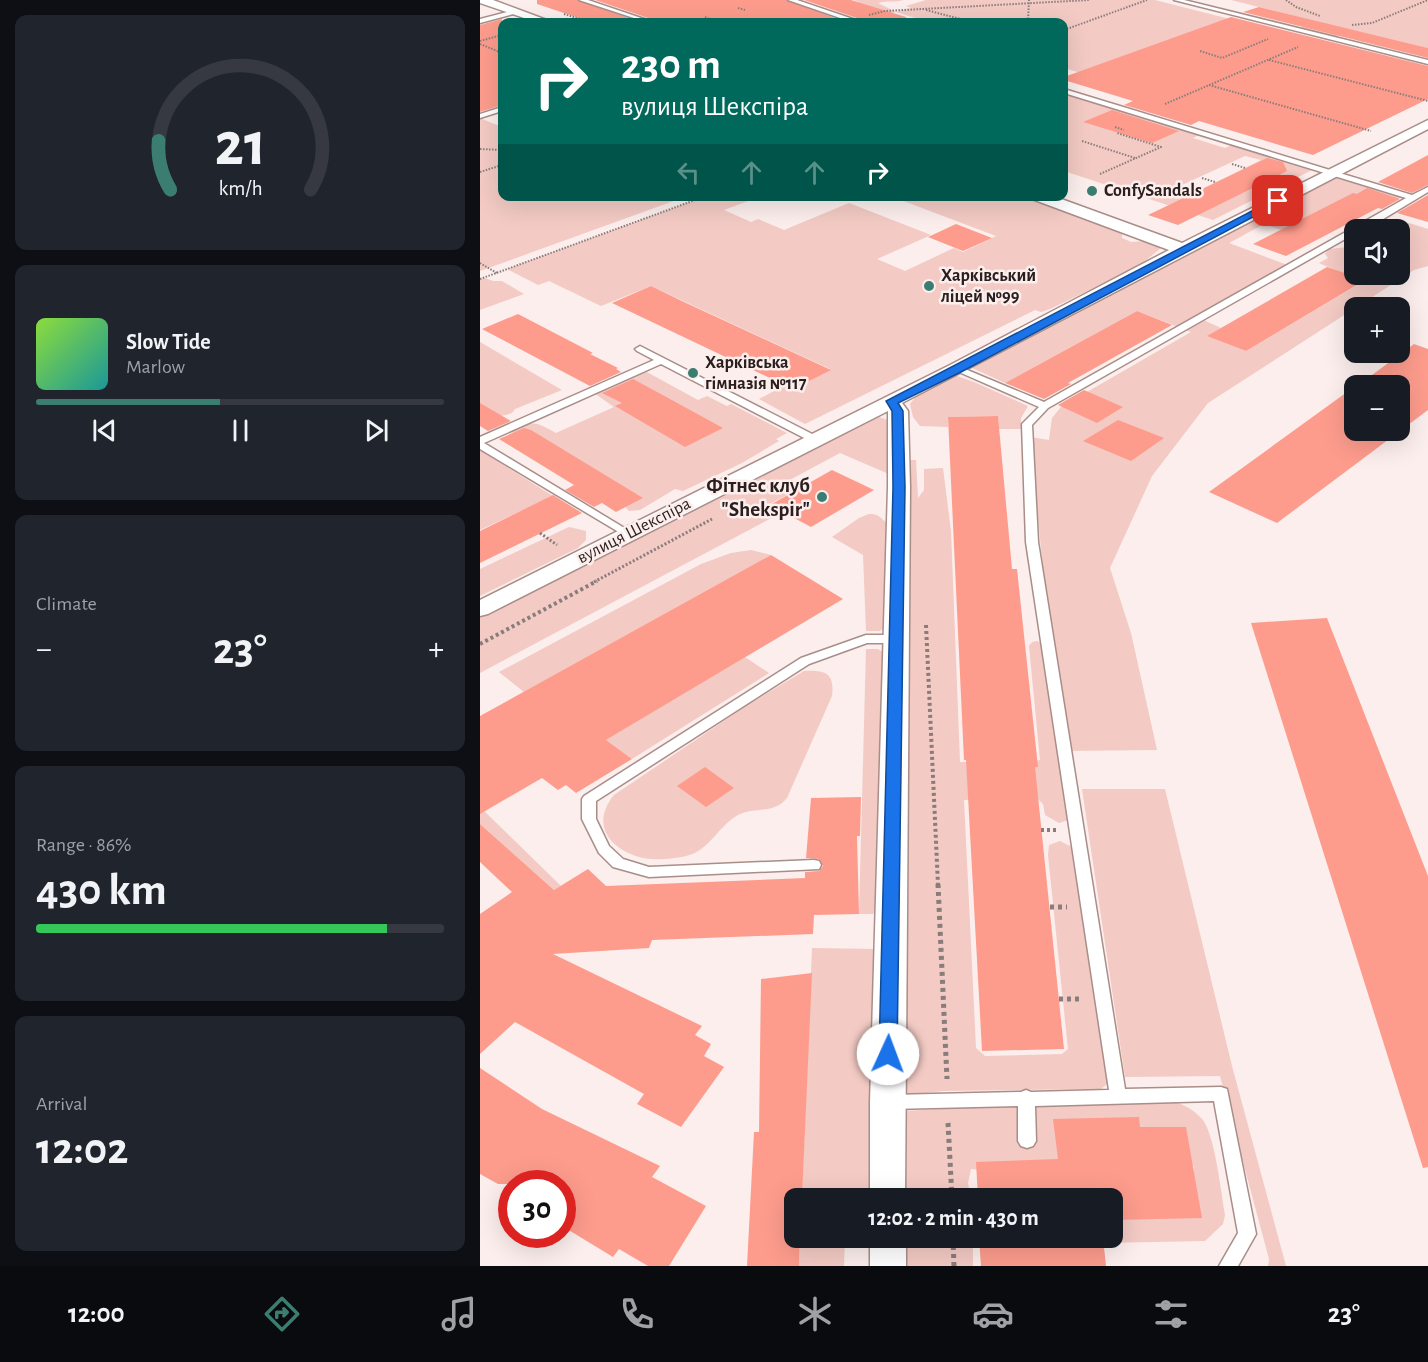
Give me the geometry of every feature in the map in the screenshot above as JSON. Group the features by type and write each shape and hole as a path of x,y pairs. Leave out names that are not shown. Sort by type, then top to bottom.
{"street":[{"path":"482,0 534,18"},
{"name":"вулиця Шекспіра","path":"480,609 957,369 1183,249 1428,124"},
{"path":"1051,201 1183,249"},
{"path":"888,1188 886,1102 897,639 898,419 898,411 891,401"},
{"path":"888,1248 888,1266"}],"lane":[{"path":"582,0 638,18"},
{"path":"790,0 847,18"},
{"path":"1177,0 1428,62"},
{"path":"480,21 515,12"},
{"path":"1068,92 1335,172 1413,198"},
{"path":"480,116 498,110"},
{"path":"1376,219 1428,189"},
{"path":"1118,1096 1032,542 1027,424 1045,406 1344,237"},
{"path":"640,349 814,440"},
{"path":"480,443 662,360"},
{"path":"957,369 1045,406"},
{"path":"480,443 627,534"},
{"path":"814,865 649,872 618,863 604,849 589,819 589,799 805,662 866,639 897,639"},
{"path":"886,1102 1221,1094 1247,1234 1228,1266"},
{"path":"1026,1097 1027,1141"}],"path":[{"path":"860,18 885,11 1089,0"},
{"path":"1068,29 1147,0"},
{"path":"1372,23 1428,0"},
{"path":"1028,18 1029,2"},
{"path":"1398,6 1408,9"},
{"path":"738,8 746,10"},
{"path":"923,9 957,18"},
{"path":"1376,15 1386,18"},
{"path":"1200,51 1222,58 1294,29"},
{"path":"480,43 498,36"},
{"path":"480,43 498,52"},
{"path":"494,50 498,49"},
{"path":"1141,114 1269,60 1428,101"},
{"path":"1292,66 1297,64"},
{"path":"1320,73 1325,71"},
{"path":"1349,81 1354,78"},
{"path":"1209,85 1377,133"},
{"path":"1378,88 1383,86"},
{"path":"1229,91 1238,87"},
{"path":"1406,95 1412,93"},
{"path":"1262,100 1270,97"},
{"path":"1290,108 1299,104"},
{"path":"1322,117 1331,114"},
{"path":"1347,124 1356,120"},
{"path":"1115,127 1124,130"},
{"path":"1100,174 1161,147 1117,133"},
{"path":"1082,141 1135,158"},
{"path":"480,149 498,150"},
{"path":"1232,164 1245,168"},
{"path":"480,172 498,166"},
{"path":"1202,178 1215,182"},
{"path":"480,279 693,201"},
{"path":"480,263 497,273"},
{"path":"480,644 723,514"},
{"path":"540,533 563,549"},
{"path":"926,623 951,1188"},
{"path":"953,1248 954,1266"}],"shaded area":[{"path":"854,0 904,0 878,3 896,12 886,15"},
{"path":"926,0 1155,0 1309,39 1143,104 1131,101 1148,93 1068,69 1068,18 915,18 896,12 911,8 906,6"},
{"path":"1231,0 1428,0 1428,48 1353,30 1333,38 1298,29 1315,21"},
{"path":"1068,93 1201,134 1193,138 1225,148 1234,144 1316,168 1213,220 1068,172","holes":["1245,156 1261,160 1198,191 1182,185"]},
{"path":"480,118 498,125 498,201 674,201 480,271"},
{"path":"1333,177 1340,177 1403,197 1281,230 1264,224 1229,243 1290,266 1199,318 1221,328 1208,336 1246,351 1357,285 1391,285 1372,297 1344,297 1344,315 1208,403 1152,476 1110,568 1131,633 1157,750 1061,751 1030,437 1049,440 1052,418 1061,407 1191,332 1137,311 1005,383 968,366"},
{"name":"Харківський ліцей №99","path":"693,201 748,201 724,210 751,222 758,219 784,230 849,203 931,235 877,259 905,271 954,248 963,252 996,236 904,201 1035,201 1122,232 1122,238 1131,242 1145,241 1162,247 1139,266 1050,309 1041,312 1035,310 805,424 759,399 785,385 830,369 651,286 601,306 549,281 538,285 507,269"},
{"path":"1410,223 1428,229 1428,266 1410,273"},
{"path":"1344,247 1344,274 1319,263 1328,258 1325,254 1329,249"},
{"path":"480,279 502,281 524,294 480,310"},
{"path":"480,342 562,390 515,409 507,415 496,416 480,409"},
{"path":"645,371 698,400 707,396 727,406 731,404 787,433 776,439 779,441 742,463 683,491 675,489 640,510 629,511 620,501 513,437 512,430 530,424 539,425 556,433 614,407 594,393"},
{"path":"954,375 1028,406 1021,418 1021,429 999,429 998,416 948,417 948,427 920,426 913,417 910,404 917,395"},
{"path":"879,417 891,421 891,475 840,453 784,483 796,490 770,504 783,512 480,673 480,616"},
{"path":"480,450 553,496 480,530"},
{"path":"907,460 916,460 918,498 924,490 924,469 943,468 951,531 960,762 1040,760 1029,646 1032,642 1037,641 1044,644 1067,811 1068,820 1059,823 1045,815 1043,804 1038,799 964,800 976,1048 985,1056 1062,1054 1068,1049 1048,855 1049,845 1060,841 1072,847 1111,1074 1107,1084 1101,1089 943,1091 902,1096"},
{"path":"869,514 878,516 889,526 884,628 880,631 866,631 863,555 832,537 859,518"},
{"path":"569,527 586,531 586,540 578,548 480,596 480,569"},
{"path":"751,550 771,555 524,692 499,672 701,564 731,553"},
{"path":"866,649 878,649 884,653 882,908 873,914 859,914"},
{"path":"745,657 769,673 632,759 606,740"},
{"path":"804,671 818,671 827,674 832,682 832,696 787,798 782,803 771,808 740,814 726,824 702,849 686,856 662,859 639,857 628,853 611,841 606,833 604,815 614,795 746,706"},
{"path":"1082,789 1165,789 1232,1066 1286,1266 1268,1266 1269,1259 1220,1076 1125,1077"},
{"path":"480,807 561,886 554,890 480,824"},
{"path":"812,948 876,949 879,1188 802,1188"},
{"path":"1170,1101 1179,1103 1202,1119 1211,1137 1225,1215 1223,1224 1205,1241 1123,1243 1123,1214 1193,1171 1194,1167 1175,1140 1048,1169 1009,1173 971,1169 969,1188 903,1188 902,1111 943,1109 966,1105"},
{"path":"800,1248 845,1248 844,1266 799,1266"},
{"path":"904,1248 973,1248 973,1266 905,1266"}],"building":[{"path":"537,0 577,0 629,18 579,18 537,4"},
{"path":"595,0 786,0 835,18 648,18"},
{"path":"804,0 851,0 906,17 857,18"},
{"path":"1259,7 1428,48 1428,58 1243,12"},
{"path":"1231,17 1428,66 1428,99 1313,155 1199,121 1191,125 1124,105 1133,101 1068,81 1068,76"},
{"path":"498,20 498,106 480,112 480,25"},
{"path":"1112,110 1179,131 1152,143 1083,122"},
{"path":"1428,155 1428,185 1412,193 1378,182"},
{"path":"1267,158 1283,162 1287,171 1178,225 1148,215"},
{"path":"1367,188 1400,199 1357,219 1344,219 1344,226 1286,256 1253,244 1353,193 1357,194"},
{"path":"1428,195 1428,222 1397,213"},
{"path":"956,224 992,238 963,251 928,237"},
{"path":"1327,267 1344,273 1344,285 1357,285 1246,351 1207,336"},
{"path":"651,286 831,370 793,389 612,303"},
{"path":"1137,311 1172,325 1068,383 1071,384 1044,399 1005,383"},
{"path":"518,314 593,353 590,354 618,368 616,369 621,372 590,386 482,329"},
{"path":"1414,344 1428,349 1428,410 1410,423 1410,375 1372,375 1388,363 1410,363 1410,347"},
{"path":"633,379 723,428 685,447 615,406 622,403 602,393"},
{"path":"1084,390 1123,407 1097,423 1058,405"},
{"path":"1344,394 1344,441 1387,441 1277,523 1209,492"},
{"path":"480,403 511,421 488,431 480,426"},
{"path":"998,416 1012,569 1017,569 1038,767 1035,767 1064,1049 982,1051 966,760 964,760 948,417"},
{"path":"1118,420 1164,438 1131,461 1083,441"},
{"path":"524,428 531,430 643,498 616,512 602,503 594,507 565,490 574,485 499,439"},
{"name":"Фітнес клуб \"Shekspir\"","path":"832,470 874,490 811,527 770,505"},
{"path":"553,495 582,513 480,563 480,531"},
{"path":"771,555 843,599 606,740 632,759 576,793 566,785 558,790 542,778 480,814 480,716"},
{"path":"1327,618 1428,876 1428,1167 1423,1168 1251,623"},
{"path":"705,767 734,788 706,807 677,786"},
{"path":"861,797 860,836 857,836 859,914 814,915 813,934 652,940 649,948 553,954 702,1026 695,1035 711,1044 704,1056 724,1067 681,1127 637,1104 644,1094 515,1022 480,1054 480,914 512,892 480,862 480,824 554,890 588,869 606,886 805,878 805,872 819,871 823,866 819,859 806,858 811,798"},
{"path":"812,973 802,1188 784,1188 784,1248 800,1248 799,1266 747,1266 754,1132 759,1132 761,979"},
{"path":"480,1068 542,1109 660,1166 652,1177 706,1206 669,1266 648,1266 619,1249 613,1257 576,1235 576,1170 498,1170 498,1184 480,1174"},
{"path":"1139,1117 1140,1127 1186,1127 1202,1218 1123,1220 1123,1188 977,1188 976,1162 1058,1159 1053,1119"},
{"path":"980,1248 1104,1248 1106,1266 981,1266"}],"place":[{"name":"ConfySandals","path":"1092,191"},
{"name":"Харківський ліцей №99","path":"929,286"},
{"name":"Харківська гімназія №117","path":"693,373"},
{"name":"Фітнес клуб \"Shekspir\"","path":"822,497"}],"route":[{"path":"888,1054 899,487 898,411 891,401 957,369 1278,201"}]}
